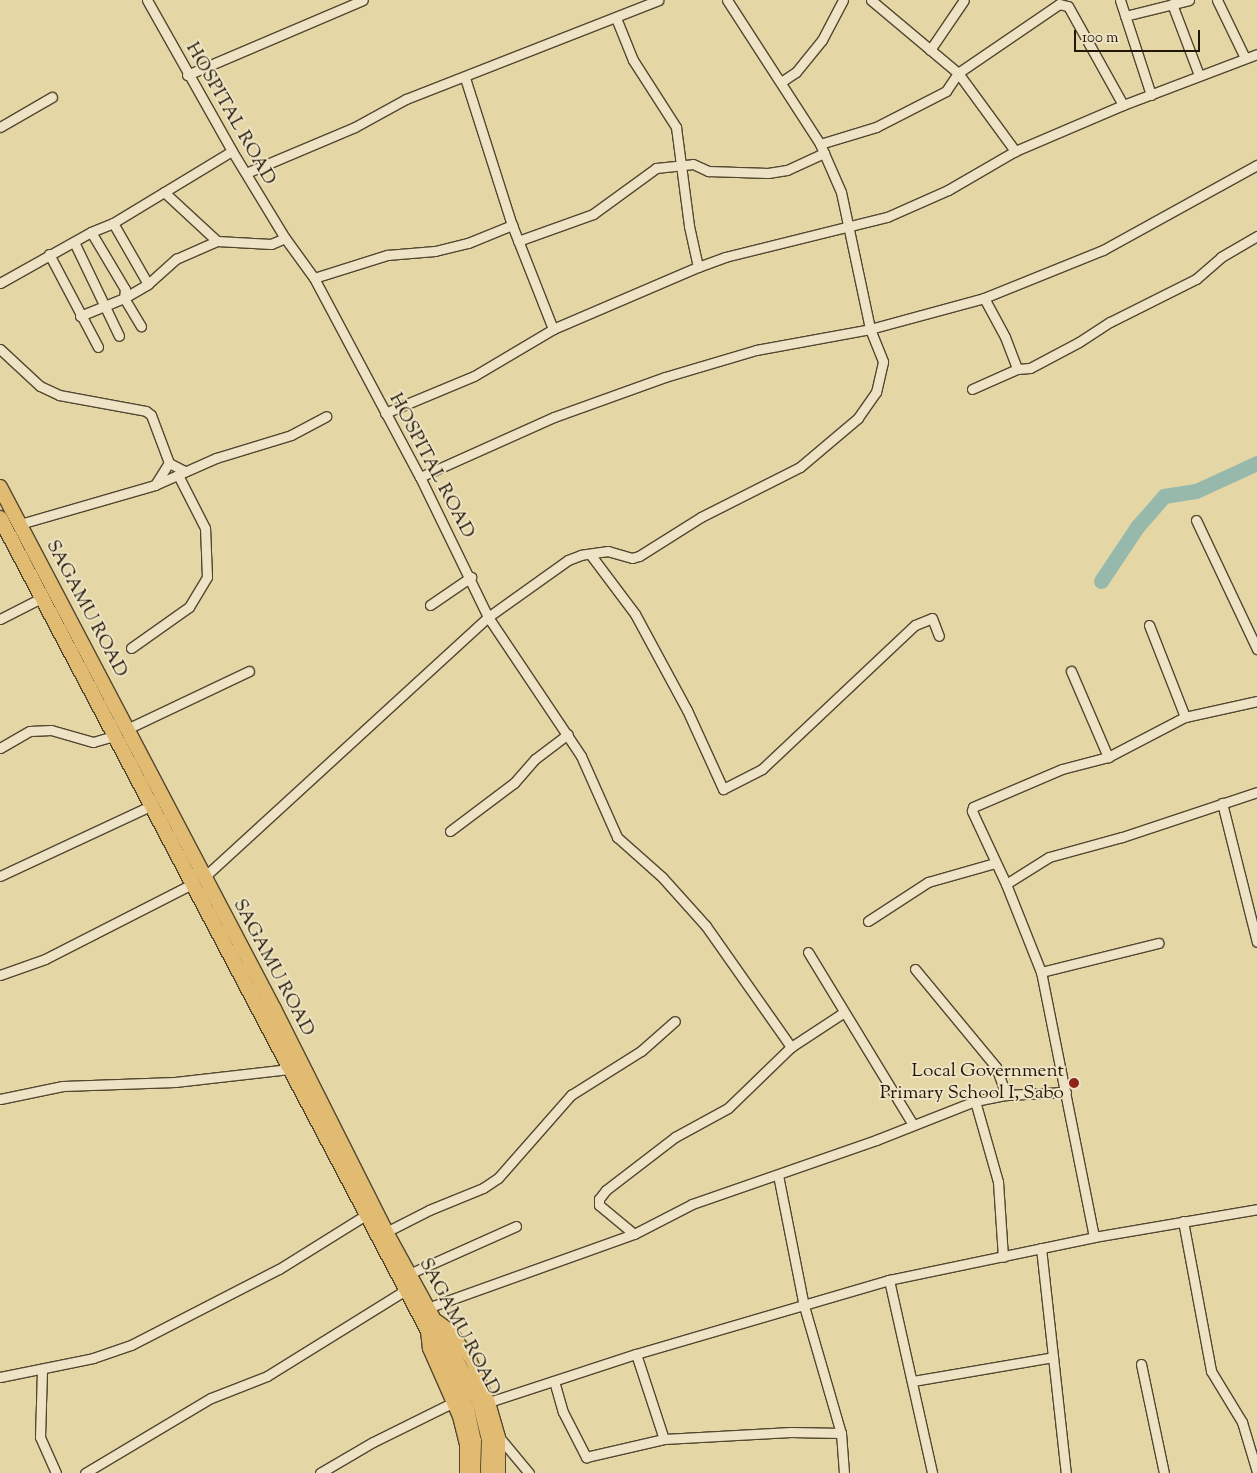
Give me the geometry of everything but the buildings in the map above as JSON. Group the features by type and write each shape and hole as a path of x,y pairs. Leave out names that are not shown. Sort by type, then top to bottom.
{"highway":[{"name":"SAGAMU ROAD","path":"0,488 204,877 386,1232 437,1320 442,1343 467,1409 474,1441 473,1473"},
{"name":"SAGAMU ROAD","path":"0,518 43,597 150,806 404,1291 425,1328 442,1343 480,1404 489,1439 488,1473"}],"main road":[{"path":"437,1320 451,1330 471,1361 489,1402 499,1437 499,1473"},
{"path":"425,1328 428,1348 454,1402 465,1444 465,1473"}],"street":[{"name":"HOSPITAL ROAD","path":"147,0 187,75 284,238 314,278 420,476 471,577 488,617 568,734 617,837 662,877 706,926 791,1047"},
{"path":"187,75 362,0"},
{"path":"246,173 355,126 406,99 466,78 658,0"},
{"path":"204,877 488,617 568,560 590,554 608,552 632,558 639,556 701,517 800,467 858,418 876,392 883,362 870,328 841,192 822,149 727,0"},
{"path":"781,82 796,72 822,40 843,0"},
{"path":"871,0 958,73 1015,151"},
{"path":"930,50 964,0"},
{"path":"1120,0 1151,95"},
{"path":"1125,16 1189,0"},
{"path":"1217,0 1244,58"},
{"path":"518,241 593,214 656,168 693,164 708,172 768,173 796,167 822,149 876,127 946,91 958,73 1059,4 1068,6 1123,105"},
{"path":"1172,4 1198,75"},
{"path":"616,18 633,60 671,115 676,127 680,165 698,267"},
{"path":"386,413 474,376 553,329 698,267 725,257 847,226 887,218 948,190 1015,151 1123,105 1257,54"},
{"path":"466,78 512,225 553,329"},
{"path":"0,127 52,97"},
{"path":"0,283 49,254 113,223 232,151"},
{"path":"420,476 554,417 665,377 756,350 870,328 984,298 1103,250 1257,165"},
{"path":"164,192 217,241"},
{"path":"113,223 148,284"},
{"path":"314,278 387,255 435,251 468,243 512,225"},
{"path":"91,232 125,289 124,298 141,326"},
{"path":"972,389 1017,369 1030,368 1196,279 1221,257 1257,236"},
{"path":"80,316 102,304 124,298 148,284 176,260 217,241 270,244 284,238"},
{"path":"74,242 102,304 119,336"},
{"path":"49,254 98,347"},
{"path":"984,298 1006,337 1017,369"},
{"path":"0,349 40,386 59,395 146,411 151,415 169,463 182,474 205,528 207,576 189,606 131,648"},
{"path":"20,524 156,485 216,458 291,435 326,416"},
{"path":"156,485 169,463"},
{"path":"1196,520 1257,649"},
{"path":"590,554 635,614 687,710 723,789 762,769 915,625 932,618 939,636"},
{"path":"430,605 471,577"},
{"path":"0,619 43,597"},
{"path":"1149,625 1185,717"},
{"path":"127,729 249,671"},
{"path":"1070,671 1108,757"},
{"path":"1094,1237 1041,972 1006,884 994,864 972,812 976,804 1062,769 1108,757 1185,717 1257,700"},
{"path":"0,748 30,731 51,730 93,742 114,736"},
{"path":"450,831 514,783 535,759 568,734"},
{"path":"1006,884 1049,858 1122,838 1257,792"},
{"path":"1222,803 1257,942"},
{"path":"0,876 150,806"},
{"path":"868,921 928,882 994,864"},
{"path":"0,975 45,960 192,884"},
{"path":"1041,972 1158,943"},
{"path":"808,952 843,1013 889,1081 912,1123"},
{"path":"915,969 996,1068 1006,1095"},
{"path":"634,1234 599,1205 599,1199 606,1190 675,1137 728,1108 791,1047 843,1013"},
{"path":"386,1232 429,1210 483,1188 498,1178 570,1095 641,1050 676,1021"},
{"path":"0,1099 63,1086 175,1082 289,1069"},
{"path":"430,1307 634,1234 692,1204 876,1140 912,1123 975,1101 1006,1095 1066,1092"},
{"path":"975,1101 998,1182 1003,1257"},
{"path":"778,1175 804,1306 841,1433 844,1473"},
{"path":"489,1402 636,1354 890,1280 1094,1237 1257,1209"},
{"path":"0,1376 42,1370 131,1345 279,1269 364,1216"},
{"path":"1184,1221 1211,1371 1242,1422 1257,1472"},
{"path":"411,1273 516,1226"},
{"path":"1041,1248 1066,1473"},
{"path":"890,1280 932,1473"},
{"path":"85,1473 211,1398 266,1376 404,1291"},
{"path":"636,1354 664,1439"},
{"path":"913,1381 1053,1357"},
{"path":"1141,1364 1164,1473"},
{"path":"42,1370 40,1437 56,1473"},
{"path":"554,1381 563,1412 586,1457 664,1439 791,1432 841,1433"},
{"path":"320,1473 373,1442 454,1402"},
{"path":"499,1437 529,1473"}],"waterway":[{"path":"1101,581 1137,527 1164,496 1196,491 1257,463"}],"place":[{"name":"Local Government Primary School I, Sabo","path":"1074,1083"}]}
